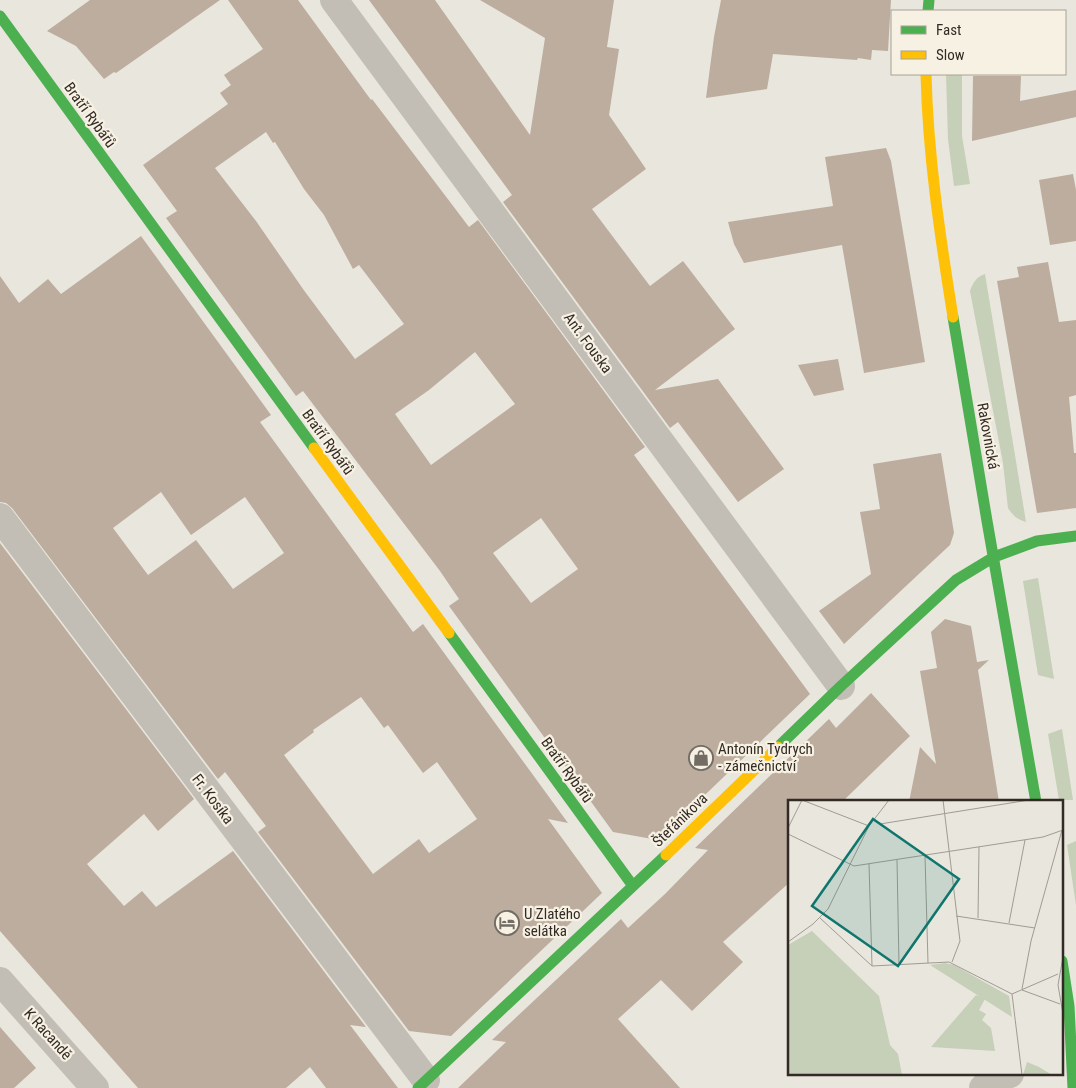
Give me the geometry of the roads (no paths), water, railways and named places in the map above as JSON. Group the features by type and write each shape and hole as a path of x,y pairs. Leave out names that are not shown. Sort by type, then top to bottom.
{"street":[{"path":"0,3 4,0"},
{"name":"Ant. Fouska","path":"334,0 841,686"},
{"name":"Bratří Rybářů","path":"0,16 633,886"},
{"name":"Rakovnická","path":"926,75 928,128 936,209 1036,800"},
{"name":"Fr. Kosíka","path":"0,517 422,1084"},
{"name":"Štefánikova","path":"422,1084 633,886 841,686 956,580 994,557 1037,541 1076,536"},
{"path":"1064,969 1073,1005 1070,1079"},
{"name":"K Racandě","path":"0,981 96,1088"},
{"path":"983,1088 990,1081 1004,1076"}],"place":[{"name":"Antonín Tydrych - zámečnictví","path":"701,758"},
{"name":"U Zlatého selátka","path":"507,923"}]}
